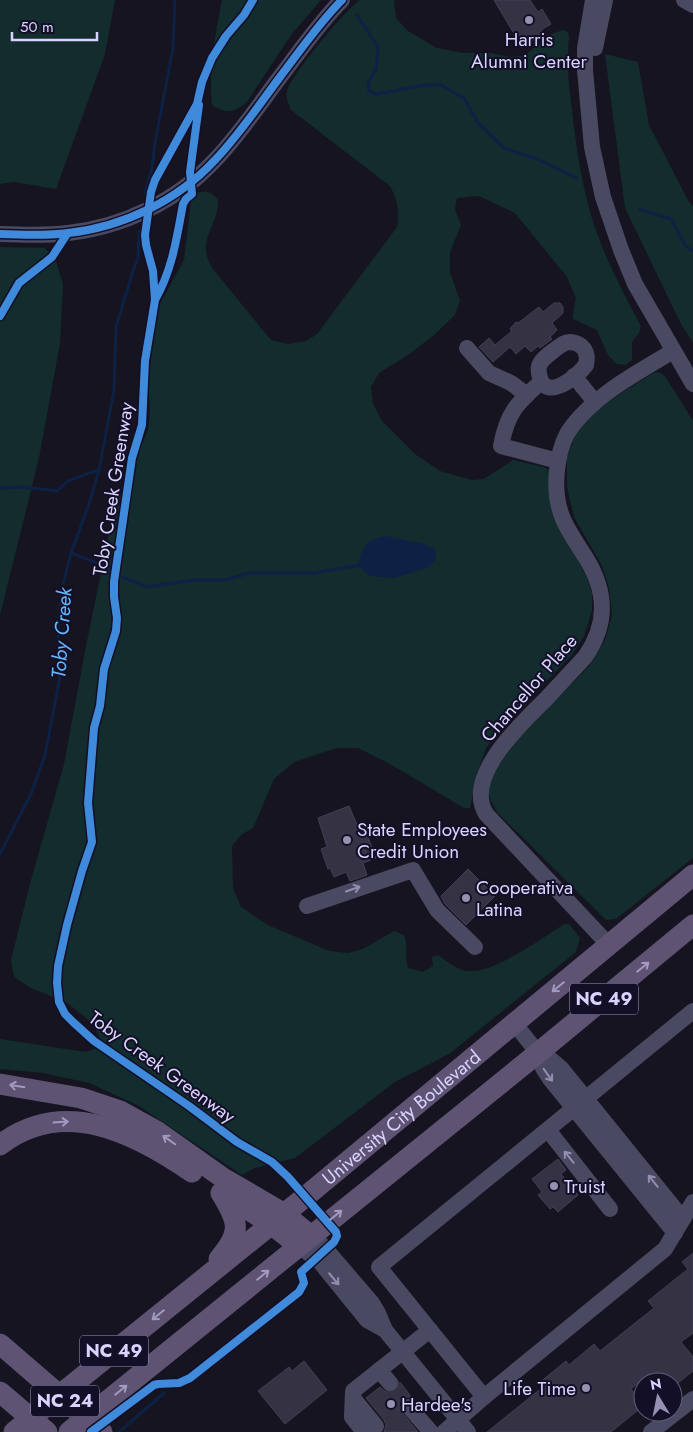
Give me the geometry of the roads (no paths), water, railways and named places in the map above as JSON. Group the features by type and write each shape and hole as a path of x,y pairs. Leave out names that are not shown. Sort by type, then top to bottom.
{"main road":[{"name":"University City Boulevard","path":"14,1432 305,1197 693,875"},
{"name":"University City Boulevard","path":"69,1432 538,1053 693,925"},
{"path":"0,1084 80,1098 120,1112 158,1132 223,1178 305,1241"},
{"path":"0,1144 26,1130 45,1124 65,1121 94,1123 132,1136 182,1165 220,1191 277,1219"},
{"path":"196,1284 229,1247 234,1238 235,1218 220,1191"},
{"path":"0,1334 28,1369"},
{"name":"NC 24","path":"0,1344 102,1432"},
{"name":"NC 24","path":"0,1392 47,1432"}],"street":[{"path":"0,234 56,234 106,226 139,214 185,187 209,167 229,144 319,26 342,0"},
{"path":"593,0 584,57 592,148 607,211 635,284 693,384"},
{"path":"586,81 605,0"},
{"path":"684,0 693,5"},
{"path":"566,342 574,342 581,345 586,354 586,365 574,376 564,385 556,387 547,386 541,382 539,371 541,362 561,345 566,342"},
{"path":"467,348 489,373 511,383 527,395"},
{"name":"Chancellor Place","path":"609,945 486,814 481,800 481,789 484,777 500,748 585,657 596,639 601,621 603,606 597,582 591,567 568,529 561,513 556,486 558,461 562,444 569,430 580,416 596,402 673,350"},
{"path":"574,376 596,402"},
{"path":"541,382 518,404 507,420 501,446 558,461"},
{"path":"307,906 413,870 437,910 475,946"},
{"path":"484,1397 379,1267 693,1011"},
{"path":"514,1023 538,1053 555,1062 580,1104 675,1233"},
{"path":"580,1104 684,1219"},
{"path":"548,1130 610,1209"},
{"path":"409,1407 433,1432 463,1426 484,1397 665,1249 693,1202"},
{"path":"305,1241 324,1246 372,1303 385,1330 463,1426"},
{"path":"370,1429 352,1417 353,1390 430,1330"},
{"path":"379,1370 390,1383"},
{"path":"652,1432 693,1399"}],"water":[{"path":"385,536 424,544 435,549 436,560 427,568 394,578 370,576 358,566 363,549 369,542"}],"waterway":[{"name":"Toby Creek","path":"145,193 152,169 173,48 175,0"},
{"path":"357,15 378,47 376,69 368,83 369,91 376,94 426,85 441,85 464,98 478,123 504,148 537,159 577,178"},
{"path":"639,209 671,219 685,245 693,251"},
{"name":"Toby Creek","path":"0,854 31,794 45,755 60,677 58,631 62,589 71,553 99,470 114,390 116,327 138,258 139,231"},
{"path":"0,488 24,487 57,491 68,481 98,470"},
{"path":"71,553 110,568"},
{"path":"123,577 146,587 195,580 225,580 249,573 313,573 361,565"},
{"path":"119,1432 164,1393"}],"tunnel":[{"path":"390,1383 409,1407"}],"place":[{"name":"Harris Alumni Center","path":"529,20"},
{"name":"State Employees Credit Union","path":"347,840"},
{"name":"Cooperativa Latina","path":"466,898"},
{"name":"Truist","path":"554,1186"},
{"name":"Life Time","path":"586,1388"},
{"name":"Hardee's","path":"391,1404"}]}
